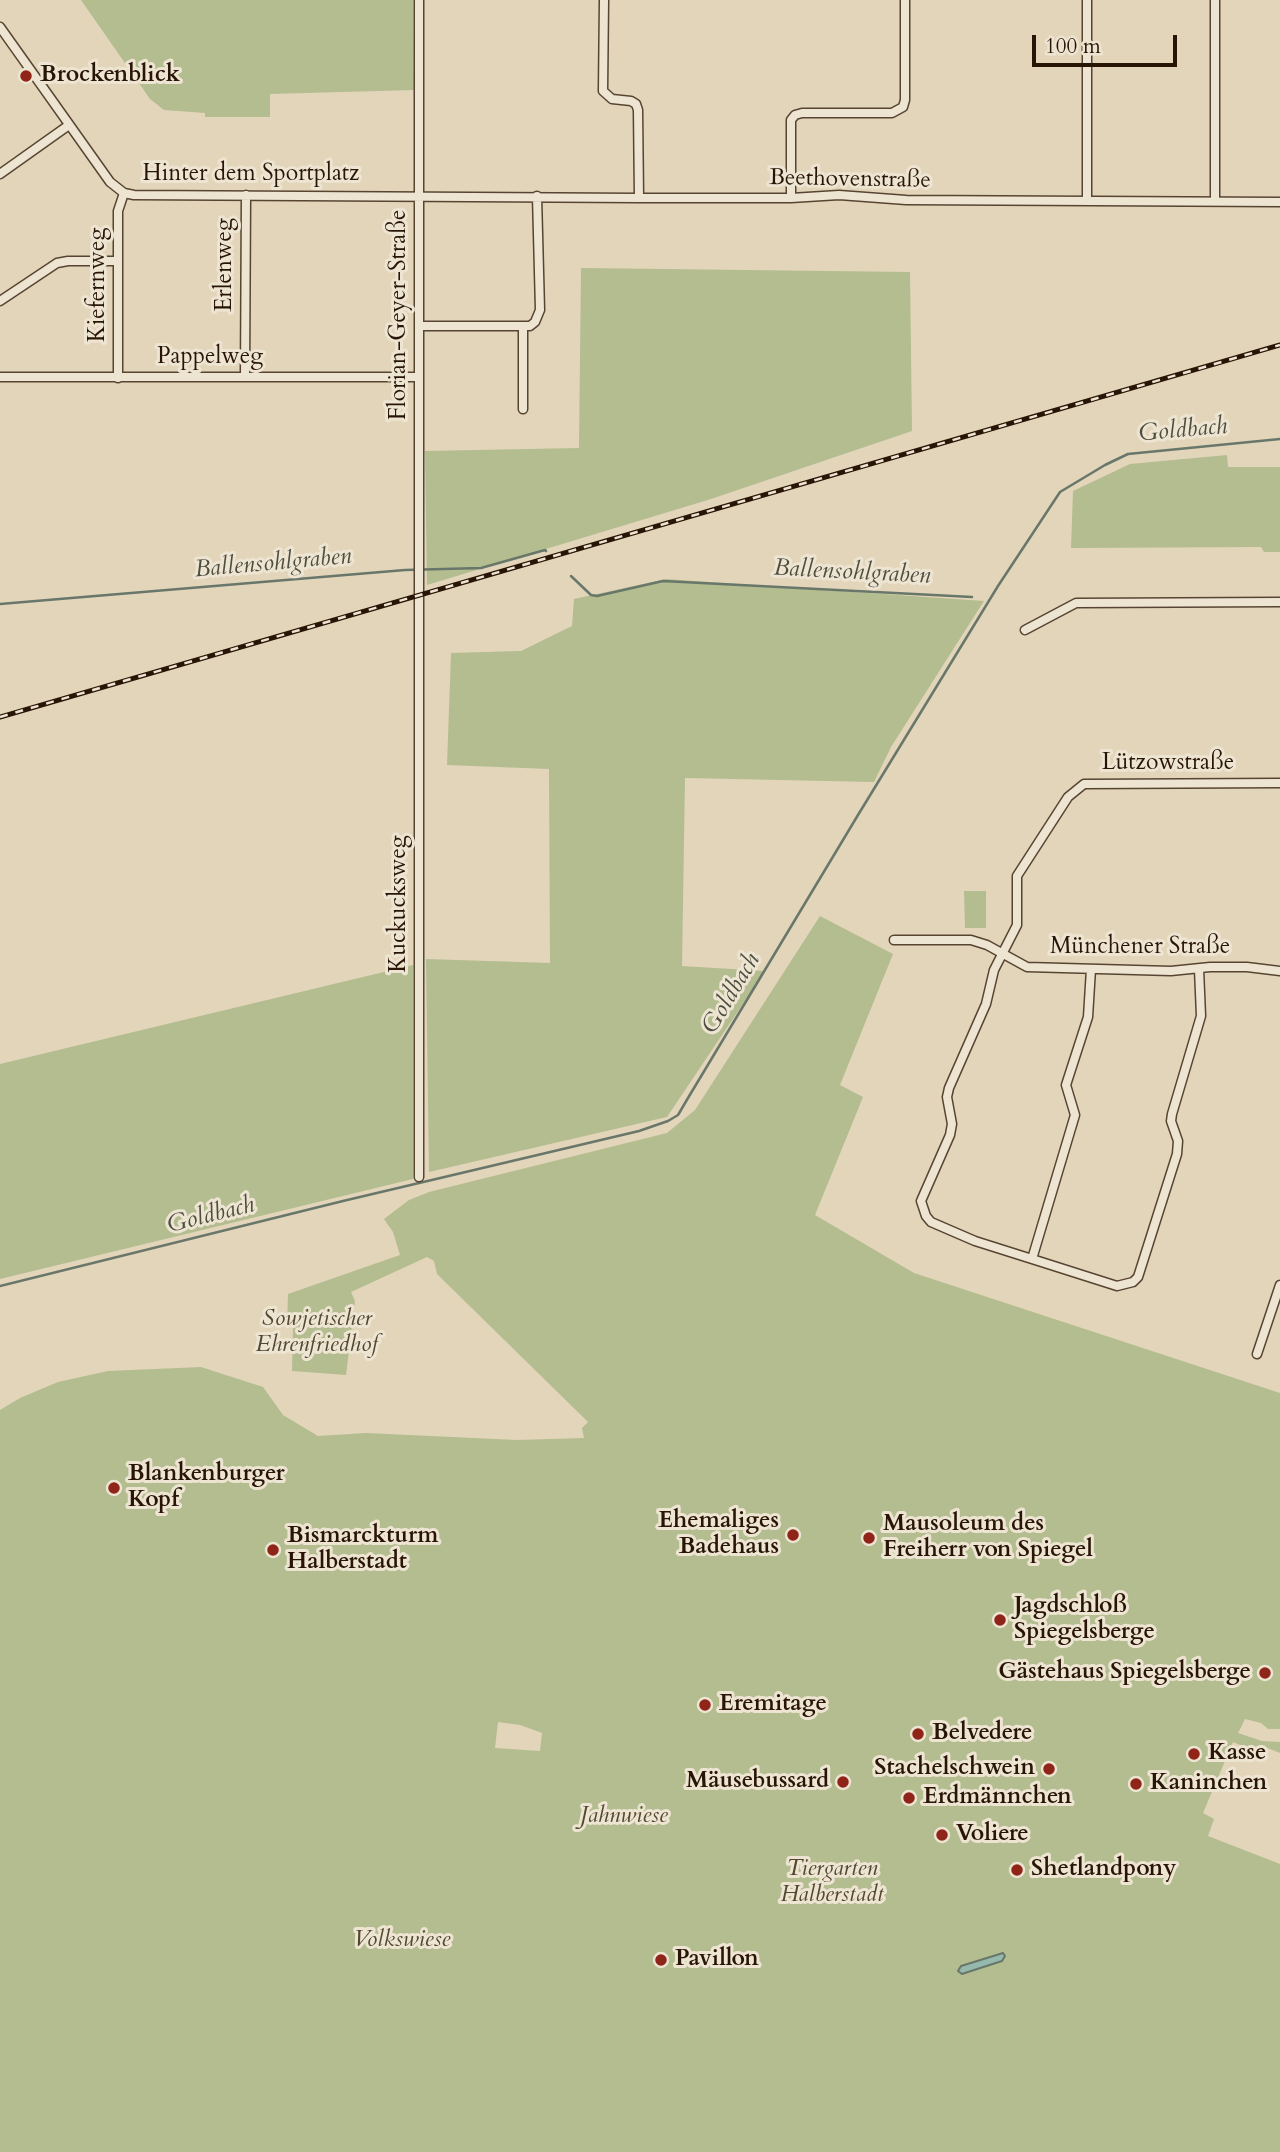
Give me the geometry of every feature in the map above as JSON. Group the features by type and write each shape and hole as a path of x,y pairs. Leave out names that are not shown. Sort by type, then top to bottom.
{"street":[{"name":"Florian-Geyer-Straße","path":"419,0 419,630"},
{"path":"604,0 603,91 612,99 636,104 639,198"},
{"path":"791,198 791,120 795,115 892,113 903,107 905,0"},
{"path":"1087,0 1087,201"},
{"path":"1215,0 1215,201"},
{"name":"Hinter dem Sportplatz","path":"0,27 110,182 124,193 419,195"},
{"path":"0,174 69,125"},
{"name":"Kiefernweg","path":"118,377 118,211 124,193"},
{"name":"Erlenweg","path":"245,377 246,195"},
{"name":"Beethovenstraße","path":"419,195 639,198 791,198 839,195 906,200 1280,202"},
{"path":"419,326 530,326 535,322 540,310 537,196"},
{"path":"0,301 57,263 118,261"},
{"path":"523,326 523,410"},
{"name":"Pappelweg","path":"0,377 419,377"},
{"path":"1025,630 1076,603 1280,602"},
{"name":"Kuckucksweg","path":"419,630 419,1177"},
{"name":"Lützowstraße","path":"1003,953 1017,925 1017,877 1076,789 1084,784 1280,783"},
{"name":"Münchener Straße","path":"894,940 971,940 1003,953 1027,967 1171,971 1260,967 1280,971"},
{"path":"1003,953 994,970 986,1004 949,1088 947,1097 952,1124 950,1135 923,1193 922,1208 931,1222 975,1241 1117,1286 1133,1282 1138,1277 1179,1147 1172,1114 1201,1016 1199,969"},
{"path":"1032,1259 1075,1115 1066,1085 1088,1017 1091,969"},
{"path":"1257,1353 1280,1285"}],"green space":[{"path":"81,0 413,0 414,90 270,94 270,117 205,117 205,113 164,110 150,99"},
{"path":"581,268 910,272 912,431 711,499 427,585 425,451 579,448"},
{"path":"1227,455 1228,467 1280,467 1280,552 1264,552 1261,547 1071,548 1073,491 1130,464"},
{"path":"666,579 984,601 891,747 874,782 685,778 682,966 765,971 667,1117 429,1172 426,959 550,963 549,769 447,765 451,653 521,651 572,626 574,599"},
{"path":"964,891 986,891 986,928 965,928"},
{"path":"820,916 893,954 840,1085 863,1097 815,1215 914,1273 1280,1393 1280,1729 1268,1729 1261,1723 1245,1719 1238,1733 1262,1741 1280,1742 1280,1753 1265,1747 1262,1754 1233,1742 1203,1813 1214,1819 1208,1836 1280,1864 1280,2152 0,2152 0,1410 20,1398 58,1382 108,1371 201,1367 263,1387 283,1415 318,1436 366,1433 517,1440 584,1438 582,1428 588,1422 437,1274 434,1261 427,1257 351,1292 355,1301 346,1375 292,1371 293,1327 287,1327 288,1294 400,1255 393,1232 384,1219 409,1200 429,1192 667,1133 695,1110","holes":["498,1722 520,1725 542,1733 540,1751 495,1748"]},
{"path":"413,965 413,1179 0,1279 0,1064"}],"water":[{"path":"1003,1953 1005,1956 1002,1961 962,1974 958,1971 961,1966"}],"waterway":[{"name":"Goldbach","path":"0,1286 639,1131 678,1115 998,586 1060,492 1128,454 1280,439"},
{"name":"Ballensohlgraben","path":"0,604 405,570 481,568 546,551"},
{"name":"Ballensohlgraben","path":"571,576 591,595 597,596 663,581 972,597"}],"railway":[{"path":"0,717 1280,345"}],"place":[{"name":"Brockenblick","path":"26,76"},
{"name":"Blankenburger Kopf","path":"114,1488"},
{"name":"Ehemaliges Badehaus","path":"793,1535"},
{"name":"Mausoleum des Freiherr von Spiegel","path":"869,1538"},
{"name":"Bismarckturm Halberstadt","path":"273,1550"},
{"name":"Jagdschloß Spiegelsberge","path":"1000,1620"},
{"name":"Gästehaus Spiegelsberge","path":"1265,1673"},
{"name":"Eremitage","path":"705,1705"},
{"name":"Belvedere","path":"918,1734"},
{"name":"Kasse","path":"1194,1754"},
{"name":"Stachelschwein","path":"1049,1769"},
{"name":"Mäusebussard","path":"843,1782"},
{"name":"Kaninchen","path":"1136,1784"},
{"name":"Erdmännchen","path":"909,1798"},
{"name":"Voliere","path":"942,1835"},
{"name":"Shetlandpony","path":"1017,1870"},
{"name":"Pavillon","path":"661,1960"}],"park label":[{"name":"Sowjetischer Ehrenfriedhof","path":"317,1333"},
{"name":"Jahnwiese","path":"624,1817"},
{"name":"Tiergarten Halberstadt","path":"832,1883"},
{"name":"Volkswiese","path":"402,1941"}]}
